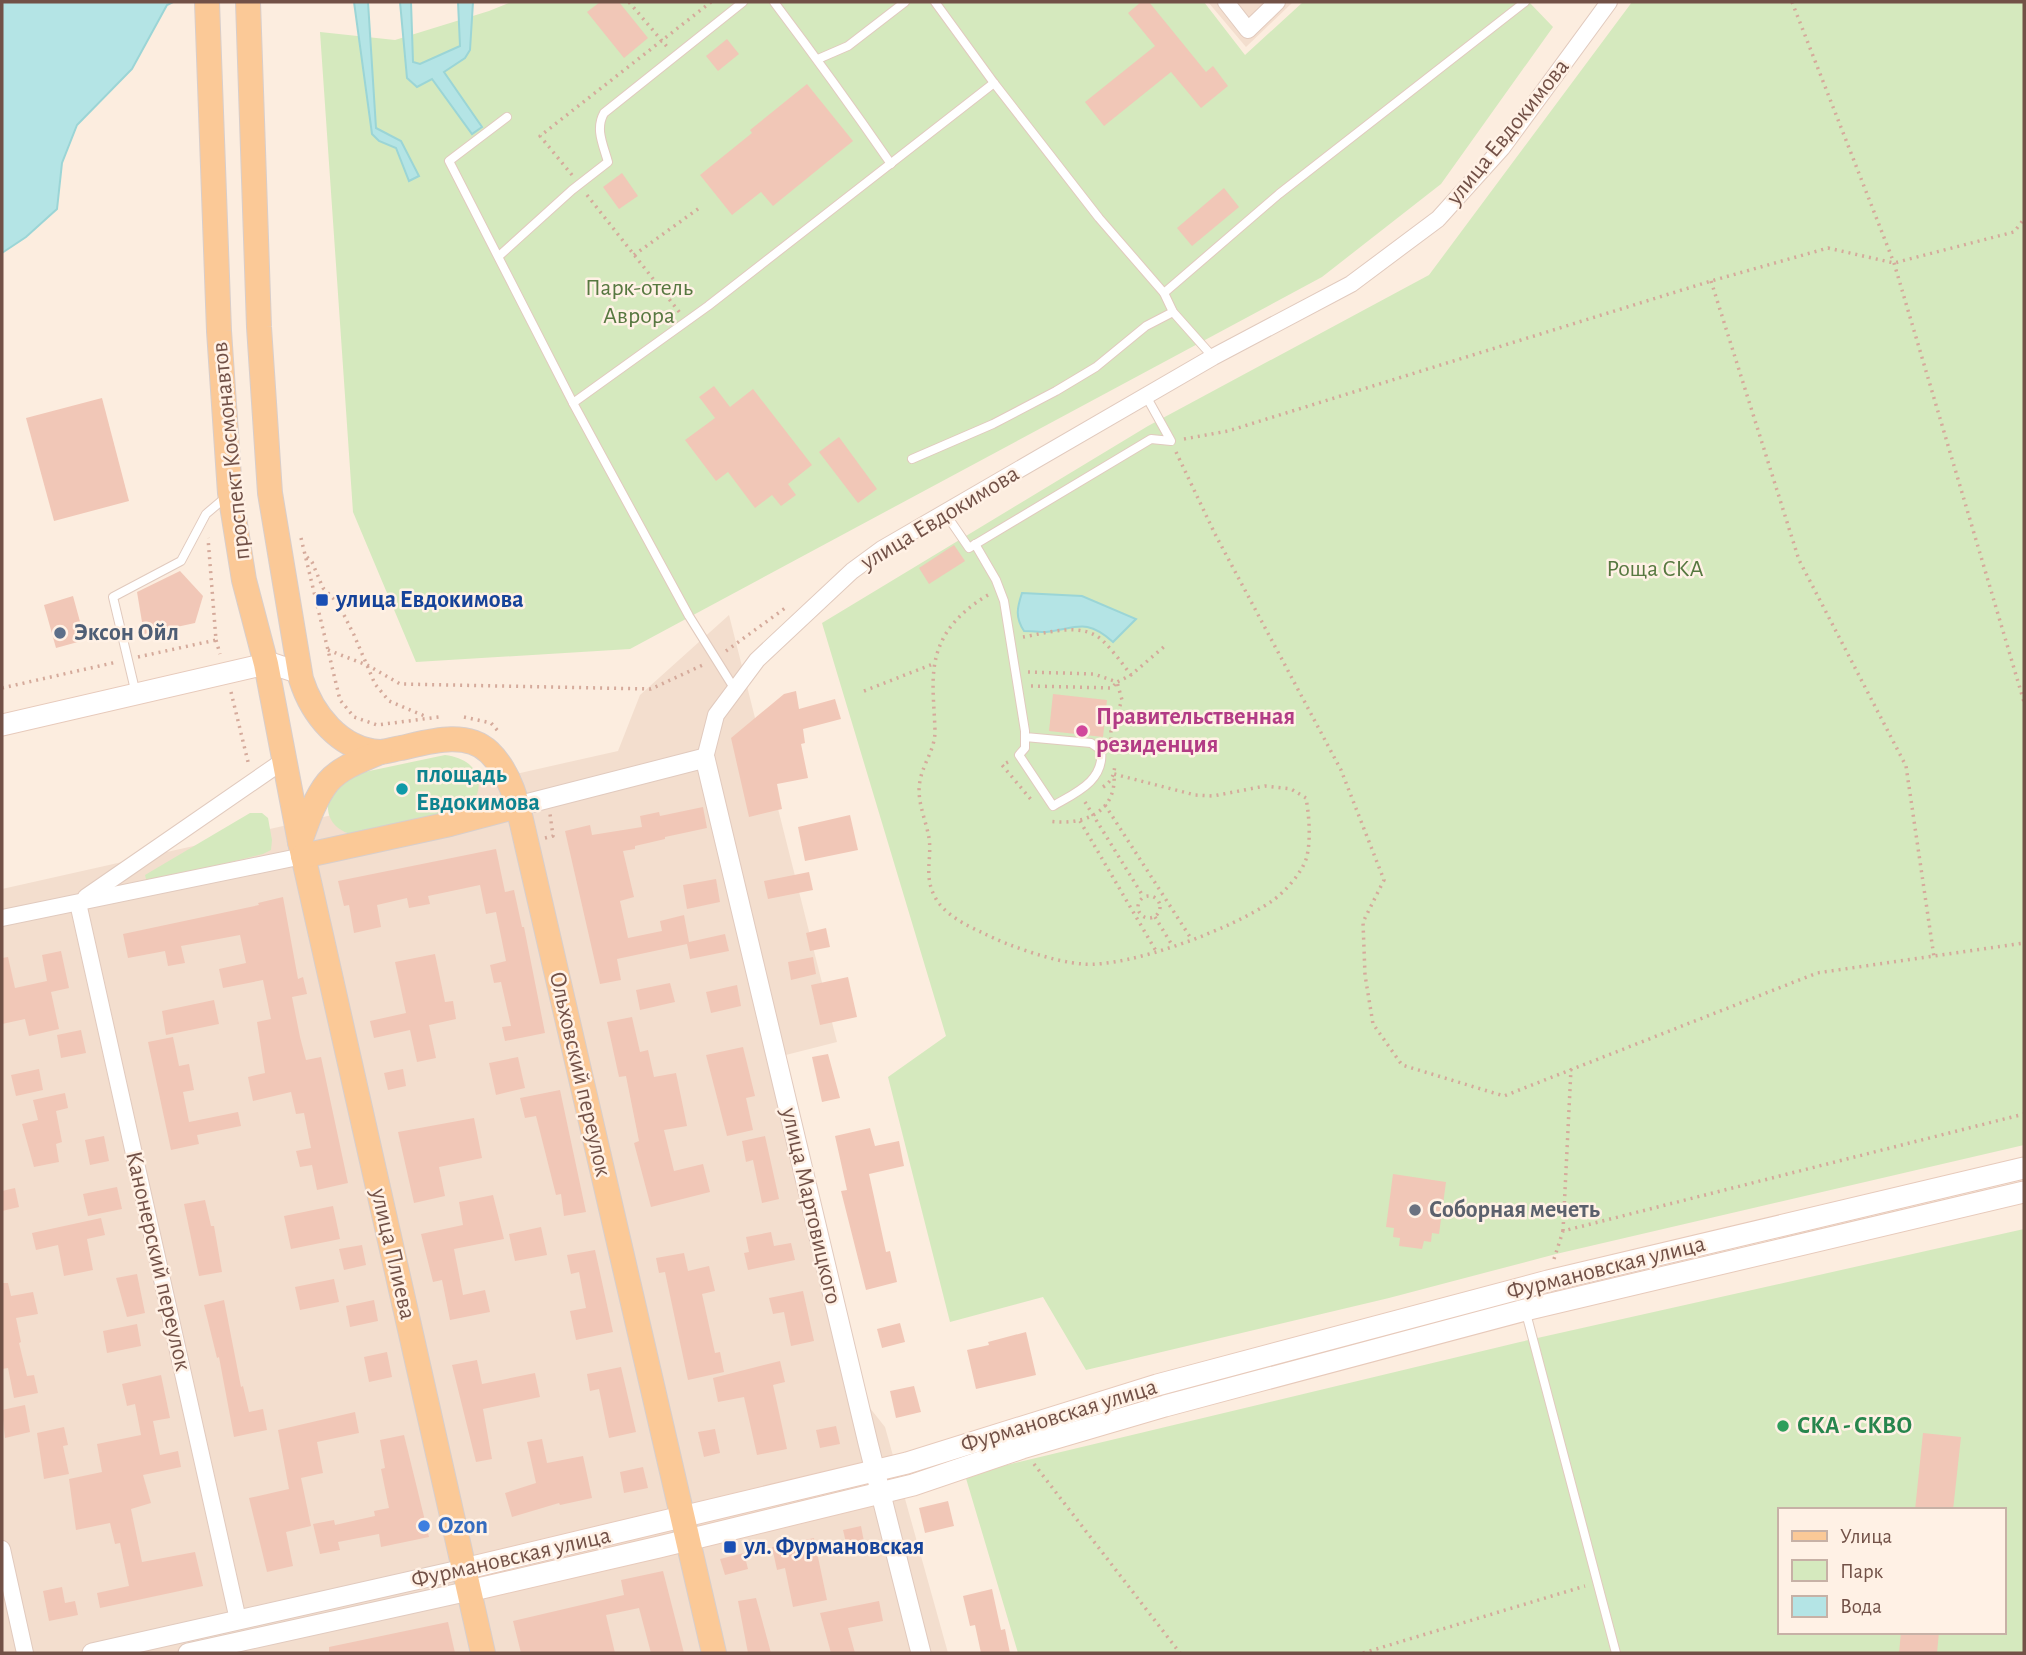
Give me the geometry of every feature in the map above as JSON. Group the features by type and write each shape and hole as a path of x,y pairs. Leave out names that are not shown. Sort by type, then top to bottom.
{"main road":[{"name":"проспект Космонавтов","path":"207,2 219,331 230,493 248,600 265,664 301,849"},
{"name":"проспект Космонавтов","path":"248,2 259,327 270,479 295,650"},
{"name":"Ольховский переулок","path":"295,650 307,697 327,726 341,738 380,752 454,739 475,743 489,752 508,781 517,806 715,1653"},
{"path":"2,725 265,664 283,666 297,672 301,679"},
{"path":"380,752 351,765 328,782 312,811 301,849 450,824 517,806"},
{"name":"улица Плиева","path":"301,849 484,1653"},
{"name":"Фурмановская улица","path":"686,1529 1157,1385 1548,1281 2024,1168"},
{"name":"Фурмановская улица","path":"467,1580 686,1529 913,1485 1023,1448 1165,1406 1525,1310 2024,1192"}],"street":[{"path":"1226,2 1248,30 1278,2"},
{"name":"улица Евдокимова","path":"705,758 716,715 734,688 757,660 852,571 882,549 1213,357 1351,284 1438,219 1502,148 1609,2"},
{"path":"517,806 705,758"},
{"name":"улица Мартовицкого","path":"705,758 874,1470 921,1653"},
{"path":"78,903 284,761"},
{"path":"2,918 78,903 301,849"},
{"name":"Канонерский переулок","path":"78,903 238,1620"},
{"path":"2,1549 26,1653"},
{"name":"Фурмановская улица","path":"92,1653 238,1620 467,1580"},
{"name":"Фурмановская улица","path":"188,1653 243,1647 467,1580"}],"lane":[{"path":"499,256 572,190 608,162 599,134 599,122 604,113 743,2"},
{"path":"774,2 818,59 891,164"},
{"path":"818,59 848,46 905,2"},
{"path":"935,2 1099,218 1164,293 1172,312 1213,357"},
{"path":"1164,293 1279,194 1525,2"},
{"path":"573,403 708,306 994,83"},
{"path":"507,117 449,161 573,403 715,659 734,688"},
{"path":"912,460 993,424 1056,391 1096,367 1146,326 1172,312"},
{"path":"1146,396 1171,441"},
{"path":"945,513 969,548 1150,439 1171,441"},
{"path":"136,694 113,597 181,561 206,514 230,493"},
{"path":"975,544 988,563 1000,590 1012,638 1025,737 1025,748 1019,755 1054,806 1090,784 1099,770 1101,750 1091,744 1025,737"},
{"path":"1525,1310 1616,1653"}],"path":[{"path":"629,2 676,58"},
{"path":"1792,2 1894,263 2024,702"},
{"path":"634,256 702,206"},
{"path":"2024,219 2014,232 1894,263 1828,248 1711,281 1228,431 1171,441 1214,534 1341,770 1384,880 1363,922 1365,975 1373,1024 1402,1065 1504,1096 1817,973 2024,943"},
{"path":"1711,281 1799,560 1906,766 1934,957"},
{"path":"206,514 216,640 253,780"},
{"path":"300,536 328,650 367,665 400,684 651,689 715,659 794,602"},
{"path":"305,555 312,562 323,588 338,603 374,684 389,701 429,718"},
{"path":"1000,590 964,611 942,638 933,664 935,737 919,783 929,839 927,877 934,897 947,911 968,926 1008,945 1085,965 1112,962 1192,940 1233,923 1273,900 1296,876 1307,856 1309,815 1306,798 1291,789 1265,786 1213,796 1195,795 1114,774 1113,793 1094,815 1080,821 1048,821"},
{"path":"1012,638 1063,631 1086,631 1101,638 1131,675"},
{"path":"2,688 216,640"},
{"path":"1017,672 1094,674 1117,682 1131,675 1166,645"},
{"path":"864,691 933,664"},
{"path":"1084,800 1143,896"},
{"path":"1105,805 1192,940"},
{"path":"1080,821 1136,911 1156,951"},
{"path":"1136,911 1143,896"},
{"path":"1136,911 1145,918 1155,917 1159,913 1159,901 1155,897 1143,896"},
{"path":"1159,901 1165,898"},
{"path":"1155,917 1173,946"},
{"path":"1548,1281 1563,1231 1571,1069"},
{"path":"1563,1231 2024,1114"},
{"path":"1023,1448 1180,1653"},
{"path":"1363,1653 1597,1583"}],"shaded area":[{"path":"1208,2 1293,2 1246,47"},
{"path":"729,615 837,1042 774,1058 858,1393 885,1427 948,1653 2,1653 2,889 618,751 640,695"}],"green space":[{"name":"Парк-отель Аврора","path":"511,2 1204,2 1245,55 1303,2 1529,2 1553,27 1441,184 1322,277 630,649 416,662 353,512 320,32 395,40"},
{"name":"Роща СКА","path":"1632,2 2024,2 2024,1145 1556,1254 1389,1298 1086,1370 1043,1297 950,1322 888,1077 946,1036 822,623 1148,426 1429,275"},
{"path":"445,755 465,761 476,774 478,790 469,809 357,836 342,831 332,822 328,810 330,794 355,774"},
{"path":"250,813 262,813 268,818 271,850 147,883 145,875"},
{"path":"2024,1229 2024,1653 1018,1653 965,1475 1520,1342"}],"water":[{"path":"2,2 173,2 167,5 132,69 77,125 62,163 57,209 26,237 2,253"},
{"path":"354,2 368,2 376,128 401,141 419,176 409,181 396,148 379,141 372,134"},
{"path":"400,2 411,2 413,62 420,64 460,46 458,2 473,2 470,50 465,58 444,72 482,127 472,134 432,79 417,87 407,78"},
{"path":"1022,593 1082,596 1136,619 1113,642 1095,629 1087,627 1046,632 1024,631 1018,612"}],"building":[{"path":"600,2 619,2 648,38 624,58 587,12"},
{"path":"1141,2 1149,2 1206,72 1213,66 1228,86 1201,108 1171,72 1104,126 1085,102 1155,46 1128,13"},
{"path":"727,39 739,54 718,71 706,56"},
{"name":"Парк-отель Аврора","path":"807,84 853,141 773,206 761,192 732,215 700,175"},
{"path":"622,173 638,196 619,209 603,187"},
{"path":"1224,188 1239,207 1192,246 1177,228"},
{"path":"714,386 730,407 753,389 812,465 788,484 796,495 781,506 772,495 755,508 728,472 716,481 685,440 715,418 699,397"},
{"path":"102,398 129,501 54,521 26,418"},
{"path":"839,437 877,489 858,503 819,452"},
{"path":"954,545 965,561 929,584 919,568"},
{"path":"180,571 203,596 195,623 144,634 137,592"},
{"path":"73,596 85,640 56,648 44,605"},
{"path":"796,691 799,709 835,699 841,719 803,729 805,743 801,744 808,778 777,784 782,809 749,817 731,738 784,694"},
{"path":"1053,694 1107,700 1103,737 1049,731"},
{"path":"703,807 707,828 665,837 623,851 634,897 620,901 628,938 662,931 660,921 684,915 689,942 725,934 729,951 690,959 687,944 617,959 621,980 600,984 565,831 590,825 592,835 642,827 640,816 659,812 660,816"},
{"path":"850,815 858,850 805,861 798,827"},
{"path":"496,849 505,892 514,890 524,927 545,1033 505,1041 502,1027 511,1026 501,982 494,983 490,965 506,961 496,912 486,914 480,885 428,896 430,904 409,908 407,898 377,905 381,927 354,933 349,905 344,906 338,881"},
{"path":"809,872 813,890 768,899 764,881"},
{"path":"716,879 720,902 687,909 683,885"},
{"path":"283,897 298,979 303,977 307,994 292,997 300,1037 306,1060 321,1057 348,1183 317,1190 312,1165 300,1167 296,1151 311,1148 304,1113 296,1114 291,1092 253,1101 248,1077 265,1073 257,1022 271,1019 263,980 223,988 219,969 246,963 240,935 181,946 185,963 168,966 165,951 128,958 123,934 259,905 258,903"},
{"path":"826,928 830,947 810,951 806,933"},
{"path":"61,951 69,988 51,992 59,1029 29,1036 25,1019 2,1024 2,958 8,957 15,988 47,981 42,955"},
{"path":"435,954 445,1002 453,1001 456,1019 429,1025 436,1058 417,1062 410,1030 374,1038 370,1021 406,1013 395,962"},
{"path":"813,957 816,974 791,980 788,962"},
{"path":"848,977 857,1017 820,1025 811,985"},
{"path":"670,983 675,1002 640,1010 636,990"},
{"path":"737,985 741,1006 711,1013 706,992"},
{"path":"214,1000 219,1024 166,1035 162,1011"},
{"path":"632,1017 640,1052 648,1050 654,1077 676,1073 687,1126 664,1130 674,1171 703,1164 710,1192 651,1207 634,1143 639,1141 626,1076 619,1077 607,1022"},
{"path":"81,1030 86,1053 61,1058 57,1035"},
{"path":"173,1037 179,1066 189,1064 194,1090 183,1092 189,1122 238,1112 241,1126 197,1135 199,1144 171,1150 148,1042"},
{"path":"743,1047 755,1096 746,1098 753,1130 727,1136 706,1055"},
{"path":"828,1054 840,1098 822,1102 812,1057"},
{"path":"518,1057 525,1088 496,1095 489,1063"},
{"path":"39,1069 43,1090 16,1096 11,1075"},
{"path":"403,1069 406,1086 388,1090 384,1073"},
{"path":"560,1090 586,1212 564,1216 561,1194 556,1195 536,1116 525,1118 520,1098"},
{"path":"65,1093 68,1108 56,1111 62,1142 56,1144 59,1162 34,1167 22,1124 38,1120 33,1100"},
{"path":"474,1118 482,1158 439,1167 445,1196 414,1203 398,1132"},
{"path":"870,1128 875,1146 899,1141 904,1166 869,1174 886,1252 890,1251 897,1282 866,1290 841,1191 847,1190 835,1136"},
{"path":"104,1136 109,1161 90,1165 85,1140"},
{"path":"765,1136 779,1199 762,1203 753,1160 746,1162 742,1141"},
{"name":"Соборная мечеть","path":"1393,1174 1446,1182 1439,1234 1432,1233 1431,1242 1424,1241 1422,1249 1399,1246 1400,1238 1393,1237 1394,1228 1386,1227"},
{"path":"117,1187 122,1209 88,1216 83,1194"},
{"path":"15,1188 19,1207 2,1211 2,1191"},
{"path":"493,1195 504,1239 454,1249 463,1295 485,1290 490,1312 450,1320 442,1280 433,1282 421,1234 463,1225 459,1202"},
{"path":"205,1200 211,1226 214,1226 222,1272 199,1276 184,1204"},
{"path":"333,1206 340,1239 291,1249 284,1216"},
{"path":"101,1218 105,1235 87,1239 93,1270 64,1276 58,1245 36,1250 32,1233"},
{"path":"541,1227 547,1255 515,1261 509,1234"},
{"path":"771,1232 774,1246 791,1243 795,1260 748,1270 744,1253 749,1252 746,1237"},
{"path":"362,1245 366,1265 344,1270 339,1249"},
{"path":"595,1250 613,1332 576,1340 570,1311 586,1308 579,1272 571,1274 567,1255"},
{"path":"684,1253 688,1271 709,1266 715,1291 702,1294 715,1353 720,1352 724,1372 688,1380 665,1272 659,1273 656,1258"},
{"path":"137,1274 145,1313 127,1317 116,1278"},
{"path":"334,1279 339,1302 300,1310 295,1287"},
{"path":"2,1283 8,1283 11,1296 33,1292 38,1314 16,1318 27,1376 34,1375 38,1393 14,1398 8,1368 2,1369"},
{"path":"803,1291 814,1341 791,1346 784,1312 773,1314 769,1298"},
{"path":"224,1300 241,1387 243,1386 249,1412 263,1409 267,1430 234,1437 219,1357 217,1358 204,1305"},
{"path":"374,1300 378,1321 350,1327 346,1306"},
{"path":"900,1323 905,1342 882,1348 877,1329"},
{"path":"137,1324 141,1346 107,1353 103,1331"},
{"path":"1026,1332 1036,1375 976,1389 967,1350"},
{"path":"387,1352 392,1377 369,1382 364,1357"},
{"path":"477,1360 482,1384 535,1373 540,1397 483,1409 492,1459 476,1462 452,1365"},
{"path":"780,1361 785,1382 773,1385 787,1449 757,1455 744,1397 718,1402 713,1378"},
{"path":"621,1367 636,1432 609,1438 599,1389 590,1391 587,1374"},
{"path":"161,1375 170,1418 153,1421 160,1455 178,1451 181,1467 143,1475 151,1503 131,1509 142,1562 195,1552 203,1586 100,1608 97,1593 129,1586 120,1543 115,1544 110,1523 76,1530 69,1479 102,1472 97,1444 141,1435 135,1404 127,1406 122,1384"},
{"path":"914,1386 921,1412 896,1418 890,1391"},
{"path":"25,1405 30,1432 5,1438 2,1410"},
{"path":"355,1412 359,1433 317,1442 323,1473 301,1478 311,1526 286,1532 293,1566 267,1572 249,1498 289,1489 278,1430"},
{"path":"836,1426 840,1444 820,1448 816,1430"},
{"path":"64,1427 68,1445 63,1446 69,1474 44,1479 37,1433"},
{"path":"715,1429 720,1453 704,1457 698,1432"},
{"path":"1923,1433 1961,1437 1953,1508 1915,1508"},
{"path":"404,1435 429,1537 381,1547 379,1534 338,1542 340,1550 320,1554 313,1524 334,1520 335,1525 375,1516 374,1511 389,1508 381,1469 385,1468 380,1440"},
{"path":"542,1439 547,1463 583,1456 592,1498 560,1505 559,1503 512,1517 505,1493 536,1483 527,1442"},
{"path":"643,1467 648,1488 624,1493 620,1472"},
{"path":"948,1501 954,1526 925,1533 919,1508"},
{"path":"861,1526 865,1547 848,1551 843,1530"},
{"path":"814,1538 827,1600 793,1607 785,1568 777,1570 772,1547"},
{"path":"744,1553 748,1569 725,1575 720,1559"},
{"path":"663,1571 684,1653 651,1653 639,1608 606,1615 615,1653 521,1653 513,1621 624,1595 621,1580"},
{"path":"62,1587 65,1603 75,1601 78,1615 49,1621 43,1591"},
{"path":"992,1589 1001,1630 1005,1629 1010,1653 981,1653 975,1625 970,1626 963,1596"},
{"path":"756,1598 771,1653 748,1653 738,1601"},
{"path":"879,1601 883,1621 848,1628 855,1653 831,1653 820,1613"},
{"path":"448,1622 455,1653 329,1653 329,1647"},
{"path":"1901,1634 1939,1634 1937,1653 1899,1653"}],"place":[{"name":"улица Евдокимова","path":"322,600"},
{"name":"Эксон Ойл","path":"60,633"},
{"name":"Правительственная резиденция","path":"1082,731"},
{"name":"площадь Евдокимова","path":"402,789"},
{"name":"Соборная мечеть","path":"1415,1210"},
{"name":"СКА - СКВО","path":"1783,1426"},
{"name":"Ozon","path":"424,1526"},
{"name":"ул. Фурмановская","path":"730,1547"}]}
